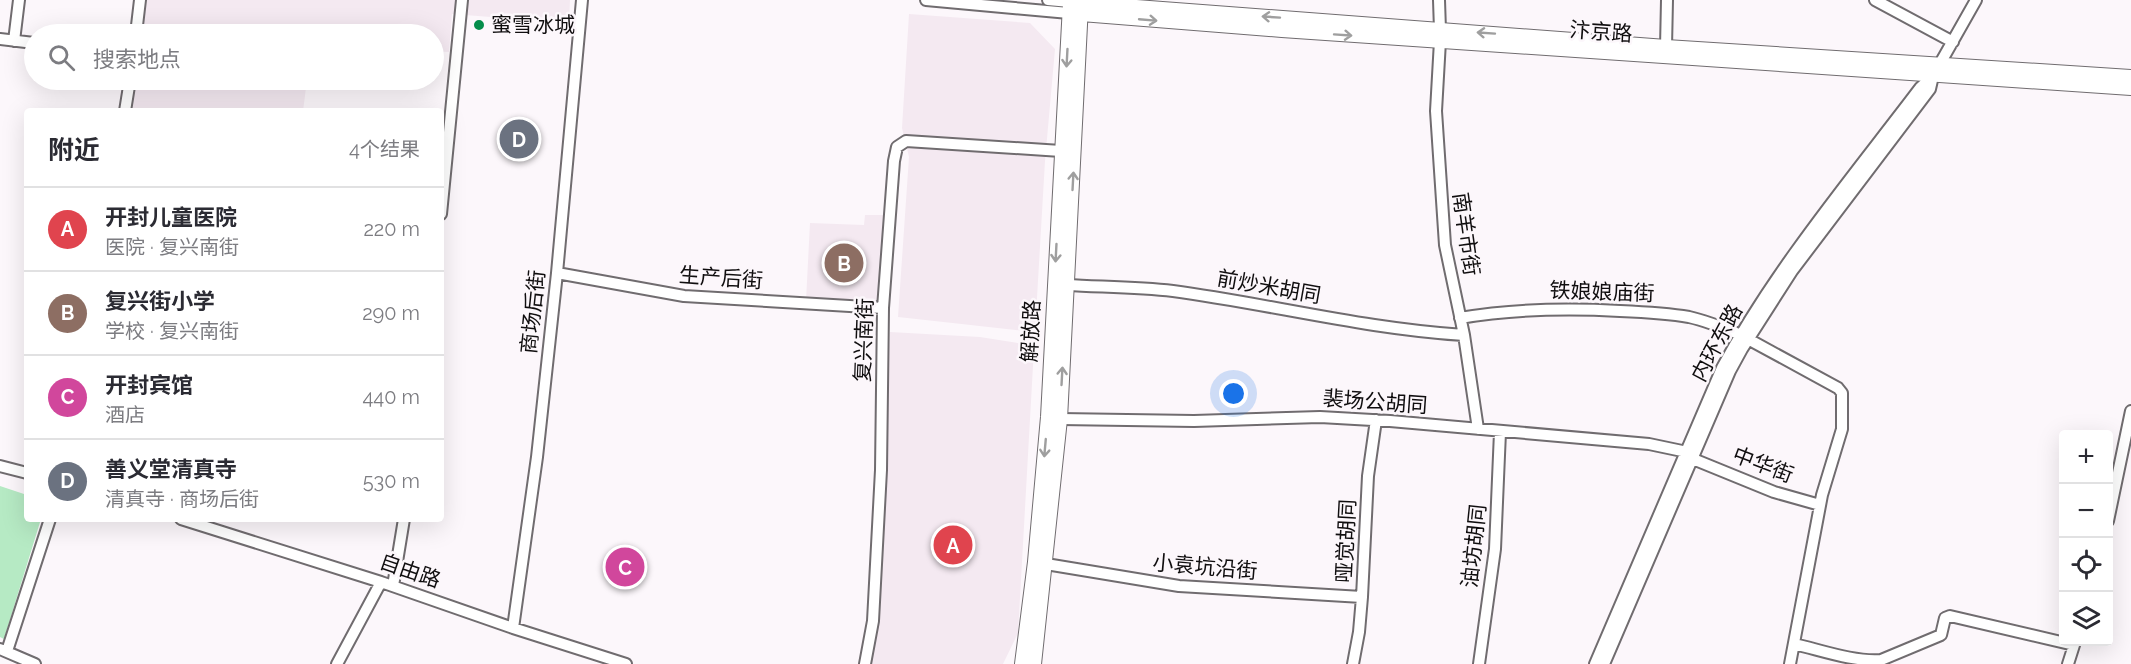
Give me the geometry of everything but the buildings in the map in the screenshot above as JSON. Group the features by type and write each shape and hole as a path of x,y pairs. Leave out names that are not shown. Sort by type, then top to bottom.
{"main road":[{"name":"汴京路","path":"1075,5 1440,35 1936,70 2131,77"},
{"name":"解放路","path":"1022,664 1035,562 1048,417 1062,151 1075,5"},
{"name":"解放路","path":"1034,664 1060,419 1067,285 1075,5"},
{"name":"汴京路","path":"1440,35 1666,47 2131,88"}],"street":[{"path":"14,41 19,0"},
{"path":"137,24 140,0"},
{"path":"444,183 462,0"},
{"name":"商场后街","path":"513,628 537,457 557,273 582,0"},
{"path":"926,0 1075,5"},
{"path":"1048,0 1075,5"},
{"name":"南羊市街","path":"1439,0 1440,35 1436,111 1445,245 1464,335 1478,429"},
{"path":"1666,47 1667,0"},
{"path":"1875,0 1953,42"},
{"name":"内环东路","path":"1604,664 1690,455 1722,368 1744,337 1785,266 1936,70 1976,0"},
{"path":"0,39 24,42"},
{"path":"125,108 128,90"},
{"name":"复兴南街","path":"865,664 873,621 881,470 883,308 897,147 906,141 1062,151"},
{"name":"生产后街","path":"557,273 684,296 883,308"},
{"name":"前炒米胡同","path":"1067,285 1177,292 1364,324 1428,333 1464,335"},
{"name":"铁娘娘庙街","path":"1460,318 1502,311 1536,309 1650,312 1688,317 1714,324 1744,337 1838,387 1842,393 1842,429 1820,505"},
{"path":"2113,501 2131,411"},
{"name":"裴场公胡同","path":"1060,419 1194,421 1320,417 1376,420 1649,444 1690,455"},
{"name":"哑觉胡同","path":"1353,664 1362,597 1368,476 1376,420"},
{"name":"油坊胡同","path":"1479,664 1495,549 1500,432"},
{"name":"内环东路","path":"1595,664 1690,455"},
{"name":"中华街","path":"1690,455 1774,492 1820,505"},
{"path":"0,466 24,473"},
{"path":"1790,664 1820,505"},
{"path":"35,664 3,650 50,522"},
{"name":"自由路","path":"190,522 381,582 626,664"},
{"path":"393,586 404,522"},
{"name":"小袁坑沿街","path":"1046,564 1179,586 1362,597"},
{"path":"337,664 381,582"},
{"path":"1794,644 1871,661 1881,660 1941,634 1945,618 1950,616 2059,640"},
{"path":"2068,664 2074,646"}],"shaded area":[{"path":"147,0 570,0 569,23 452,14 449,52 444,52 444,24 143,24"},
{"path":"909,14 1030,23 1055,49 1045,161 1035,332 898,317 909,157 902,128"},
{"path":"134,90 306,90 303,108 131,108"},
{"path":"865,215 883,215 879,304 806,301 810,223 864,225"},
{"path":"890,332 980,337 1031,345 1034,348 1018,633 1003,664 868,664 877,620 887,470 887,380"}],"green space":[{"path":"0,486 24,494 24,522 40,522 4,639 0,637"}],"place":[{"name":"蜜雪冰城","path":"479,25"},
{"name":"善义堂清真寺","path":"519,139"},
{"name":"复兴街小学","path":"844,263"},
{"name":"开封儿童医院","path":"953,545"},
{"name":"开封宾馆","path":"625,567"}]}
